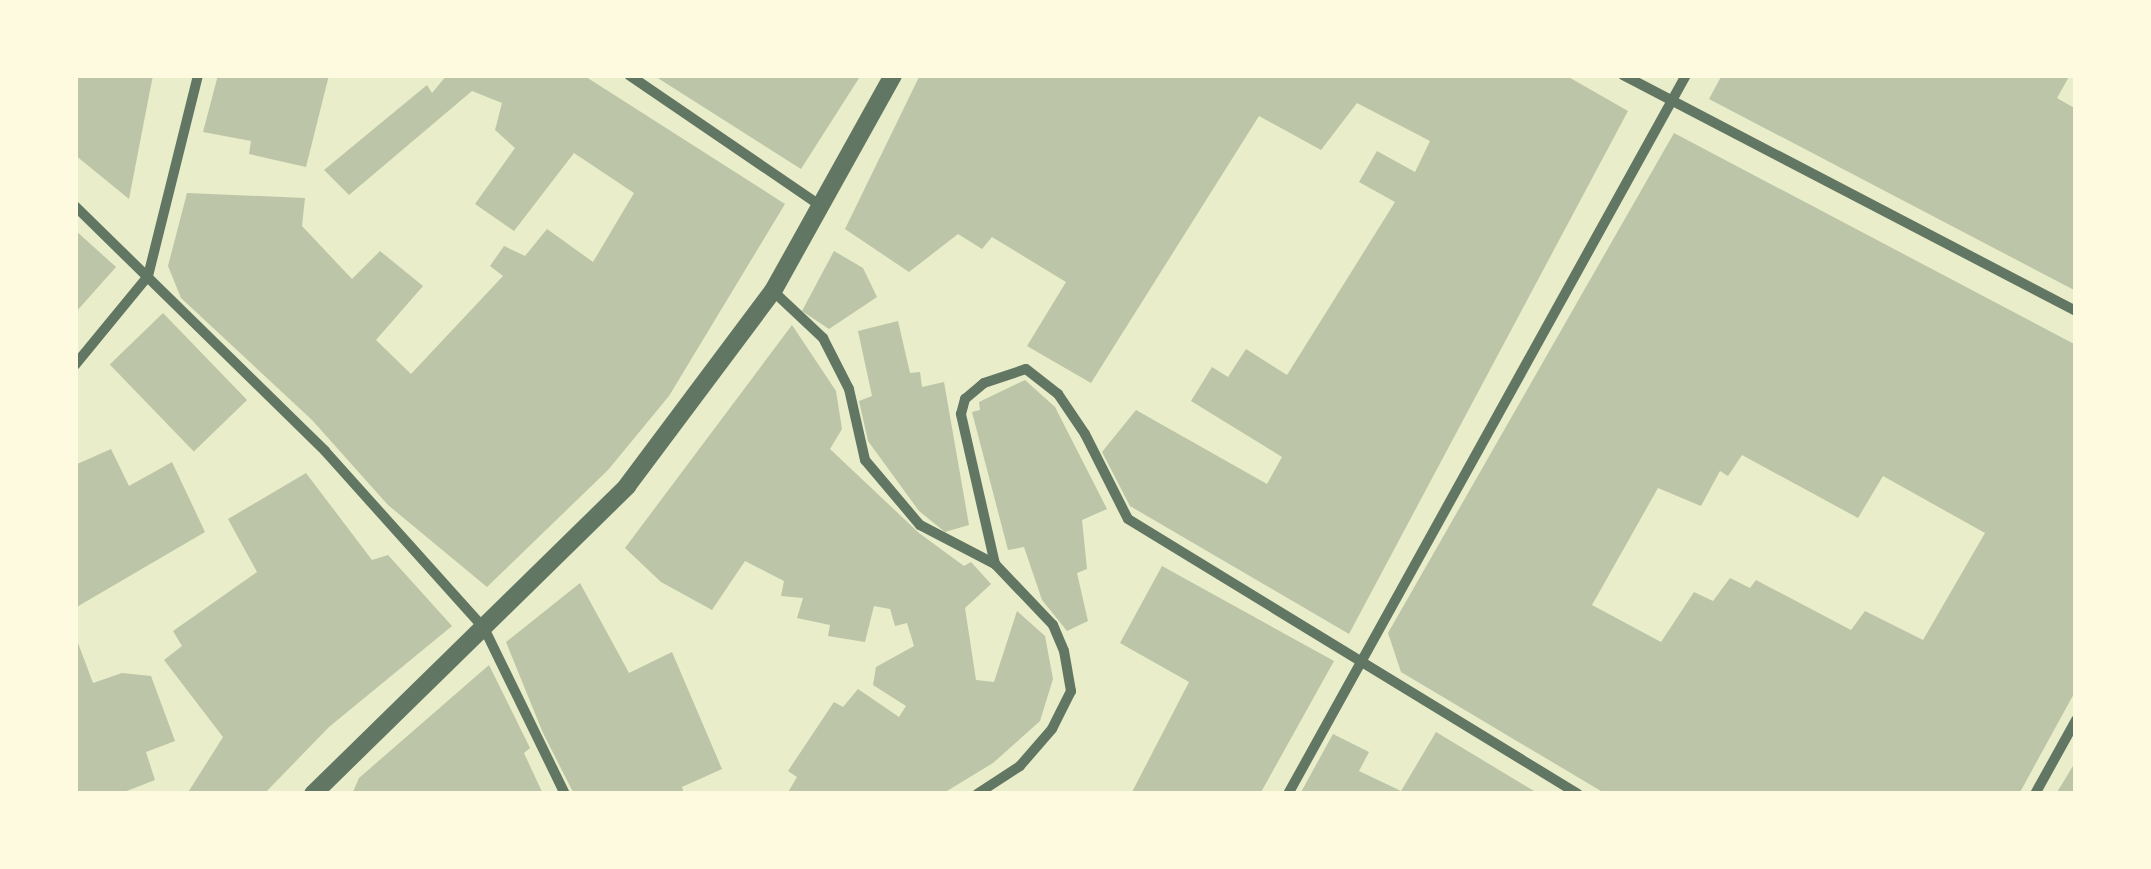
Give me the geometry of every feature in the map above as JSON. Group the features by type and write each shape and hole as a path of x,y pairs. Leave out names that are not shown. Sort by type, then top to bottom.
{"street":[{"path":"75,365 148,276 198,75"},
{"path":"629,75 818,204"},
{"path":"313,794 627,486 773,291 893,75"},
{"path":"1623,75 2076,311"},
{"path":"1288,794 1686,75"},
{"path":"75,206 325,451 484,628 564,794"},
{"path":"773,291 823,338 848,389 865,460 920,525 995,564 1053,625 1071,691 1052,729 1020,766 977,794"},
{"path":"995,564 960,414 965,398 984,383 1026,369 1058,394 1085,434 1128,519 1578,794"},
{"path":"2035,794 2076,720"}],"building":[{"path":"75,75 153,75 129,199 75,155"},
{"path":"218,75 329,75 306,167 249,154 251,141 203,132"},
{"path":"447,75 583,75 785,204 669,396 608,470 487,587 388,505 312,420 181,298 168,266 187,193 305,198 302,226 352,279 380,251 423,286 376,340 411,374 503,276 490,266 504,246 525,256 547,229 593,262 634,193 574,153 514,231 475,204 515,148 495,130 502,103 472,91 349,195 324,170 427,85 432,93"},
{"path":"653,75 861,75 801,169"},
{"path":"920,75 1565,75 1628,111 1349,634 1130,506 1102,452 1136,410 1267,484 1282,457 1191,401 1212,367 1228,377 1246,349 1287,375 1395,202 1359,182 1377,151 1415,172 1430,141 1357,103 1321,150 1259,116 1091,383 1027,346 1066,282 992,237 982,249 958,234 909,272 845,229"},
{"path":"1722,75 2070,75 2057,98 2076,109 2076,291 1709,99"},
{"path":"1674,133 2076,345 2076,690 2019,794 1606,794 1401,672 1388,633","holes":["1742,455 1858,518 1883,476 1985,533 1923,640 1865,611 1851,630 1756,580 1750,588 1730,578 1713,601 1694,592 1661,642 1592,605 1658,488 1701,506 1720,471 1728,476"]},
{"path":"75,230 116,267 75,313"},
{"path":"834,251 863,268 877,297 829,329 802,311"},
{"path":"163,313 247,400 194,451 110,364"},
{"path":"898,321 910,373 920,372 922,387 944,382 969,525 945,532 919,511 868,441 859,401 872,396 858,331"},
{"path":"792,325 836,391 842,429 830,449 919,533 964,566 971,562 991,584 965,608 976,680 994,682 1017,611 1045,636 1053,679 1040,721 993,763 942,794 787,794 797,777 788,771 834,702 843,707 858,689 899,717 906,706 873,685 876,667 914,646 907,623 895,626 890,609 874,606 865,642 828,636 830,625 797,618 803,598 781,596 784,581 745,561 712,610 661,582 625,548"},
{"path":"1025,380 1055,407 1107,509 1082,520 1087,569 1077,573 1088,621 1067,631 1042,600 1024,547 1008,550 972,412 980,410 979,402"},
{"path":"111,449 129,486 172,462 205,532 75,608 75,465"},
{"path":"306,473 372,560 388,555 452,626 329,727 264,794 187,794 223,737 164,660 182,646 173,631 257,572 228,519"},
{"path":"1162,566 1334,661 1260,794 1131,794 1189,682 1120,643"},
{"path":"580,583 629,673 672,652 722,769 682,787 684,794 574,794 543,733 506,642"},
{"path":"75,635 93,683 122,673 151,676 175,741 146,752 155,780 119,794 75,794"},
{"path":"489,665 530,748 524,753 543,794 352,794 359,778"},
{"path":"1436,732 1539,794 1300,794 1333,734 1369,752 1359,771 1401,791"},
{"path":"2076,761 2076,794 2056,794"}]}
